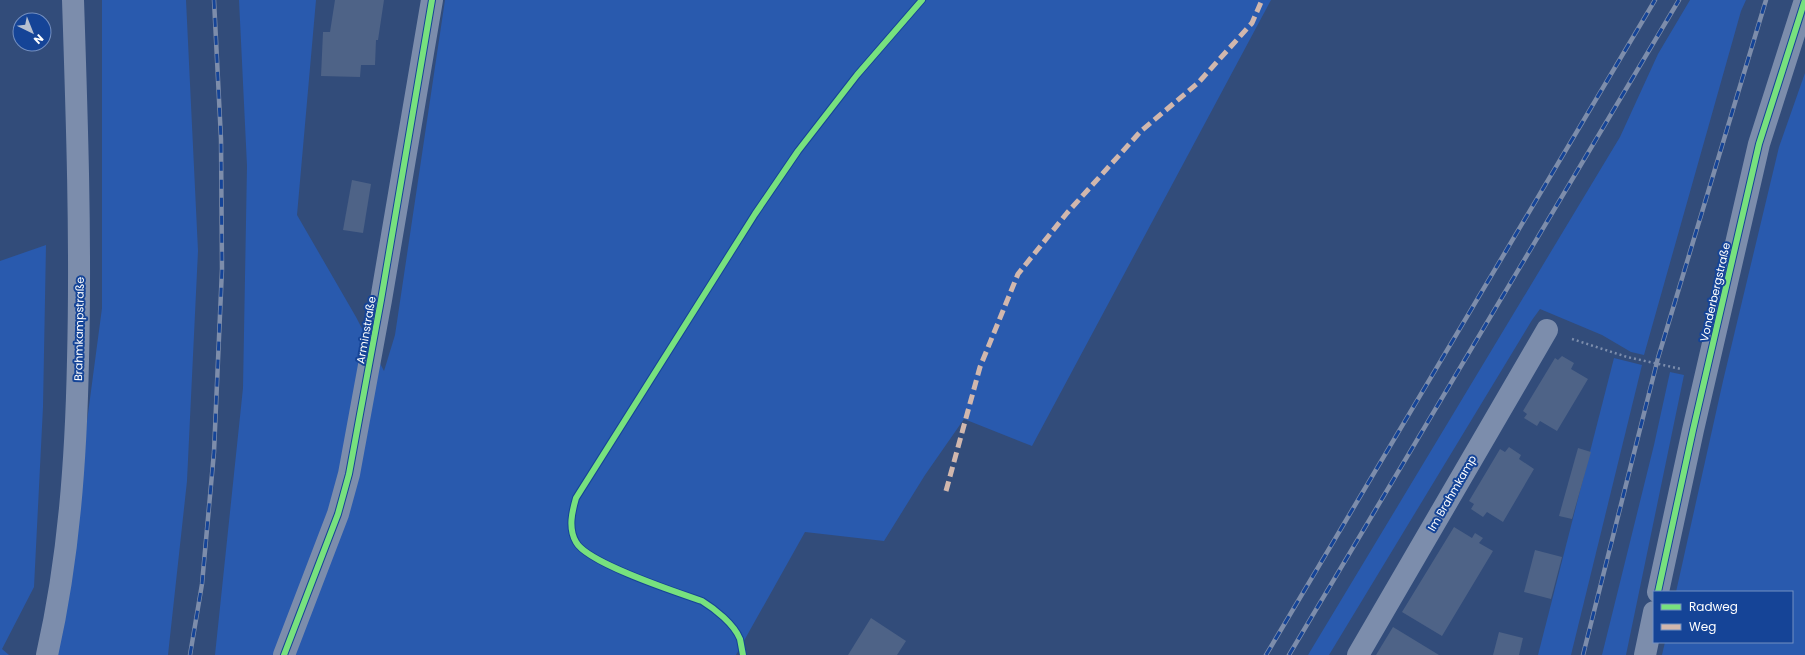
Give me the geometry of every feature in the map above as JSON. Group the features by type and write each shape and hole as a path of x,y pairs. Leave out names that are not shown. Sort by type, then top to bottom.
{"street":[{"name":"Brahmkampstraße","path":"47,655 63,568 77,426 81,274 73,0"},
{"name":"Arminstraße","path":"284,655 338,514 349,474 381,300 432,0"},
{"name":"Vonderbergstraße","path":"1658,591 1693,430 1759,144 1805,0"},
{"name":"Im Brahmkamp","path":"1358,655 1547,330"},
{"path":"1645,655 1653,617"}],"path":[{"path":"1547,330 1627,357 1706,375"}],"shaded area":[{"path":"102,0 186,0 198,251 187,481 168,655 56,655 102,308"},
{"path":"239,0 316,0 297,215 356,317 384,371 395,335 445,0 1271,0 1032,446 964,419 925,475 884,541 805,532 736,655 215,655 243,388 247,166"},
{"path":"1690,0 1746,0 1741,11 1644,355 1631,352 1602,335 1540,309 1329,655 1308,655 1620,137 1658,54"},
{"path":"1805,73 1805,655 1662,655 1665,643 1793,643 1793,591 1676,591 1723,381 1779,147"},
{"path":"46,245 43,407 34,587 2,649 9,655 0,655 0,261"},
{"path":"1614,358 1642,365 1571,655 1538,655"},
{"path":"1670,372 1684,375 1626,655 1602,655 1654,445"}],"building":[{"path":"335,0 384,0 378,40 376,40 375,65 361,65 360,77 321,76 323,32 330,32"},
{"path":"352,180 371,184 363,233 343,230"},
{"path":"1562,356 1574,363 1571,369 1588,379 1557,431 1540,421 1537,426 1524,418 1527,414 1523,411 1555,358 1558,360"},
{"path":"1509,447 1521,455 1519,459 1534,469 1503,522 1487,512 1483,517 1471,509 1474,504 1469,501 1500,449 1505,452"},
{"path":"1578,448 1591,452 1572,519 1559,516"},
{"path":"1454,527 1472,538 1475,533 1483,538 1479,543 1493,551 1442,636 1402,612"},
{"path":"1535,550 1562,557 1551,599 1524,592"},
{"path":"871,618 906,641 897,655 848,655"},
{"path":"1393,627 1439,655 1376,655"},
{"path":"1499,632 1523,638 1519,655 1493,655"}],"railway":[{"path":"190,655 202,584 214,452 222,269 221,139 214,0"},
{"path":"1266,655 1655,0"},
{"path":"1289,655 1679,0"},
{"path":"1583,655 1658,358 1766,0"}],"marked path":[{"path":"946,491 980,367 1018,274 1067,213 1141,131 1198,83 1252,23 1262,0"}],"cycle path":[{"path":"284,655 338,514 349,474 381,300 432,0"},
{"path":"743,655 740,639 737,633 724,617 707,604 614,568 584,550 576,542 571,526 576,498 755,214 798,151 857,75 922,0"},
{"path":"1658,591 1693,430 1759,144 1805,0"}]}
